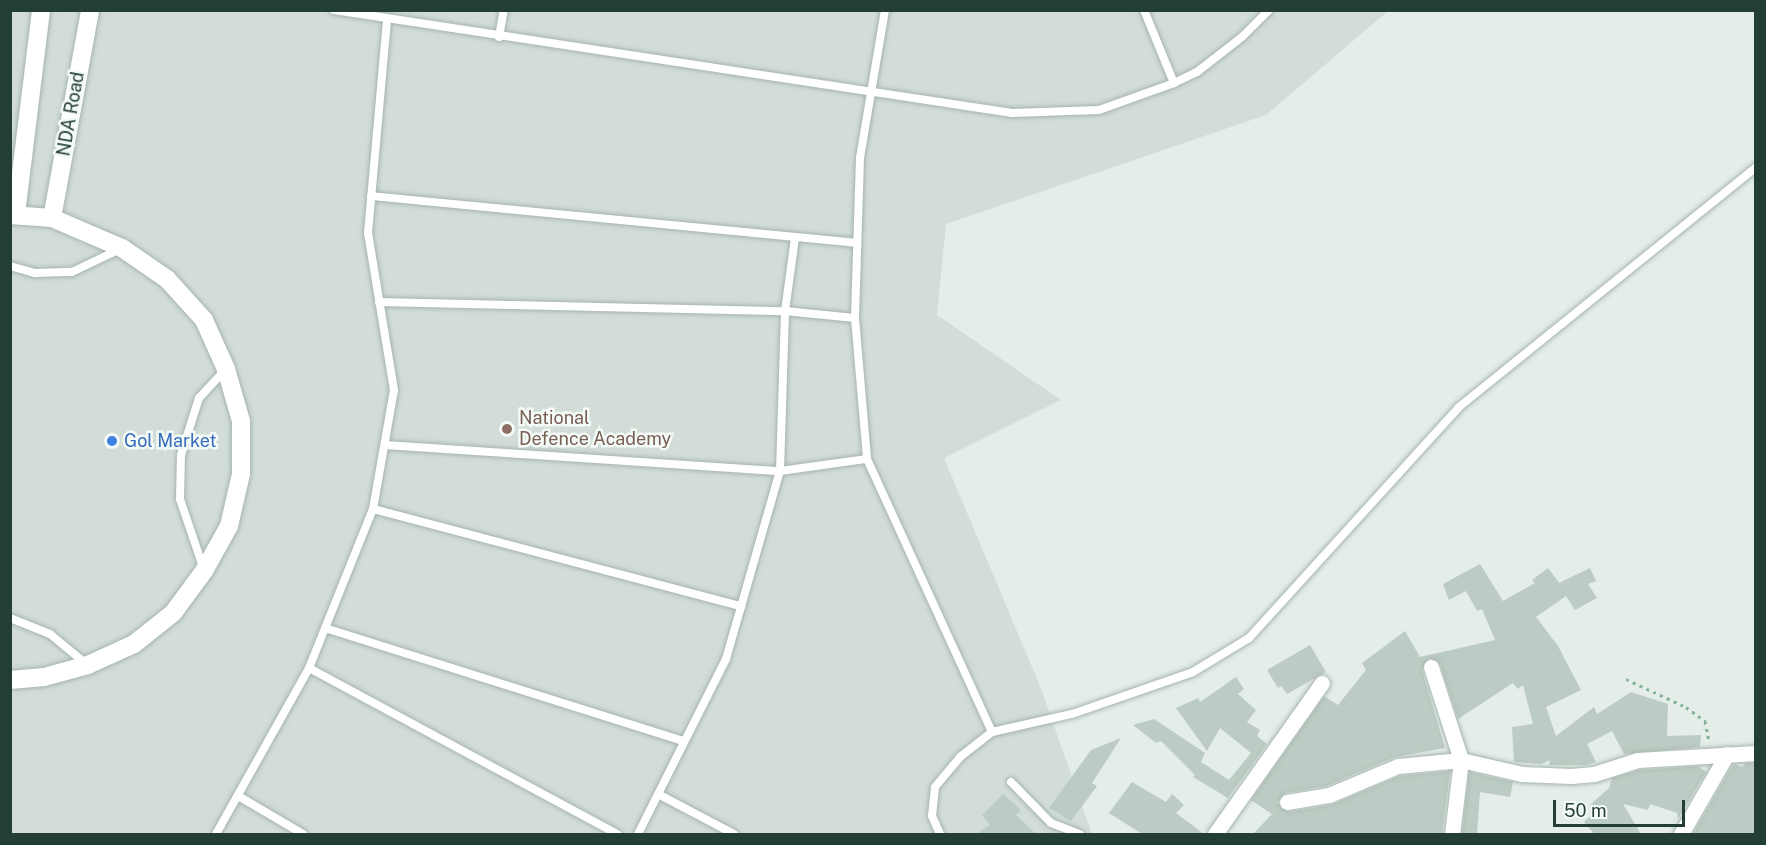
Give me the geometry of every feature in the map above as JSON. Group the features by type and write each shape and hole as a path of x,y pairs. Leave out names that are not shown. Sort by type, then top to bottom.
{"street":[{"path":"10,680 44,677 88,665 134,644 173,613 204,571 229,526 241,474 241,421 226,369 204,320 168,279 122,248 52,218 13,214 42,10"},
{"name":"NDA Road","path":"52,218 90,10"},
{"path":"1431,667 1461,760 1452,834"},
{"path":"1215,834 1322,683"},
{"path":"1287,802 1329,795 1398,766 1461,760 1522,774 1571,776 1594,774 1638,760 1755,753"},
{"path":"1681,834 1727,754"}],"lane":[{"path":"334,10 499,37 1011,113 1088,110 1174,83 1197,72 1243,36 1269,10"},
{"path":"499,37 504,10"},
{"path":"885,10 861,158 857,243 855,318 867,459 992,732"},
{"path":"1144,10 1174,83"},
{"path":"216,834 240,797 309,668 373,510 394,390 368,233 387,19"},
{"path":"940,834 932,816 935,788 960,757 992,732 1072,714 1193,672 1249,638 1459,407 1755,167"},
{"path":"371,196 857,243"},
{"path":"638,834 726,659 780,471 785,311 795,238"},
{"path":"10,266 35,273 72,272 122,248"},
{"path":"379,302 785,311 855,318"},
{"path":"204,571 180,499 181,455 199,398 226,369"},
{"path":"385,445 780,471 867,459"},
{"path":"373,510 741,606"},
{"path":"10,618 50,634 88,665"},
{"path":"325,628 684,741"},
{"path":"309,668 617,834"},
{"path":"1011,782 1051,823 1080,834"},
{"path":"658,794 734,834"},
{"path":"240,797 303,834"}],"path":[{"path":"1626,679 1686,707 1705,721 1710,755"}],"shaded area":[{"name":"National Defence Academy","path":"10,11 1388,11 1266,115 946,224 937,315 1061,400 944,458 1040,686 1092,834 11,834"}],"building":[{"path":"1480,564 1503,601 1535,583 1532,580 1548,568 1559,583 1590,568 1596,581 1588,584 1597,598 1575,610 1566,596 1536,617 1558,646 1581,690 1546,707 1556,736 1594,707 1597,714 1631,692 1668,704 1667,736 1701,735 1700,747 1624,754 1612,731 1587,744 1596,762 1587,765 1549,765 1550,760 1541,764 1514,762 1512,727 1533,724 1523,685 1518,689 1513,683 1458,719 1440,664 1429,658 1422,670 1445,748 1395,757 1326,786 1285,793 1277,803 1288,812 1331,805 1400,776 1450,771 1442,834 1253,834 1272,814 1251,800 1324,696 1338,705 1366,670 1362,663 1405,631 1420,657 1495,640 1482,609 1477,611 1466,591 1449,600 1443,584"},
{"path":"1310,645 1326,672 1287,694 1281,686 1278,688 1267,670"},
{"path":"1236,677 1244,689 1238,694 1256,710 1247,722 1260,730 1257,736 1267,744 1228,798 1193,777 1195,775 1161,741 1156,743 1133,725 1154,719 1205,753 1201,762 1229,780 1251,753 1220,728 1207,751 1176,708 1198,698 1200,702"},
{"path":"1121,738 1092,783 1097,786 1071,821 1049,808 1091,750"},
{"path":"1746,763 1755,763 1755,834 1693,834 1734,764 1742,767"},
{"path":"1698,766 1706,772 1678,819 1677,813 1650,804 1648,810 1623,804 1641,834 1594,834 1584,822 1596,811 1590,805 1609,788 1612,778 1640,770"},
{"path":"1469,772 1513,782 1510,797 1480,792 1477,834 1462,834"},
{"path":"1132,782 1166,802 1172,794 1184,805 1176,813 1204,834 1142,834 1109,813"},
{"path":"1003,794 1021,810 1016,815 1036,834 976,834 990,825 982,815"}],"place":[{"name":"National Defence Academy","path":"507,429"},
{"name":"Gol Market","path":"112,441"}]}
